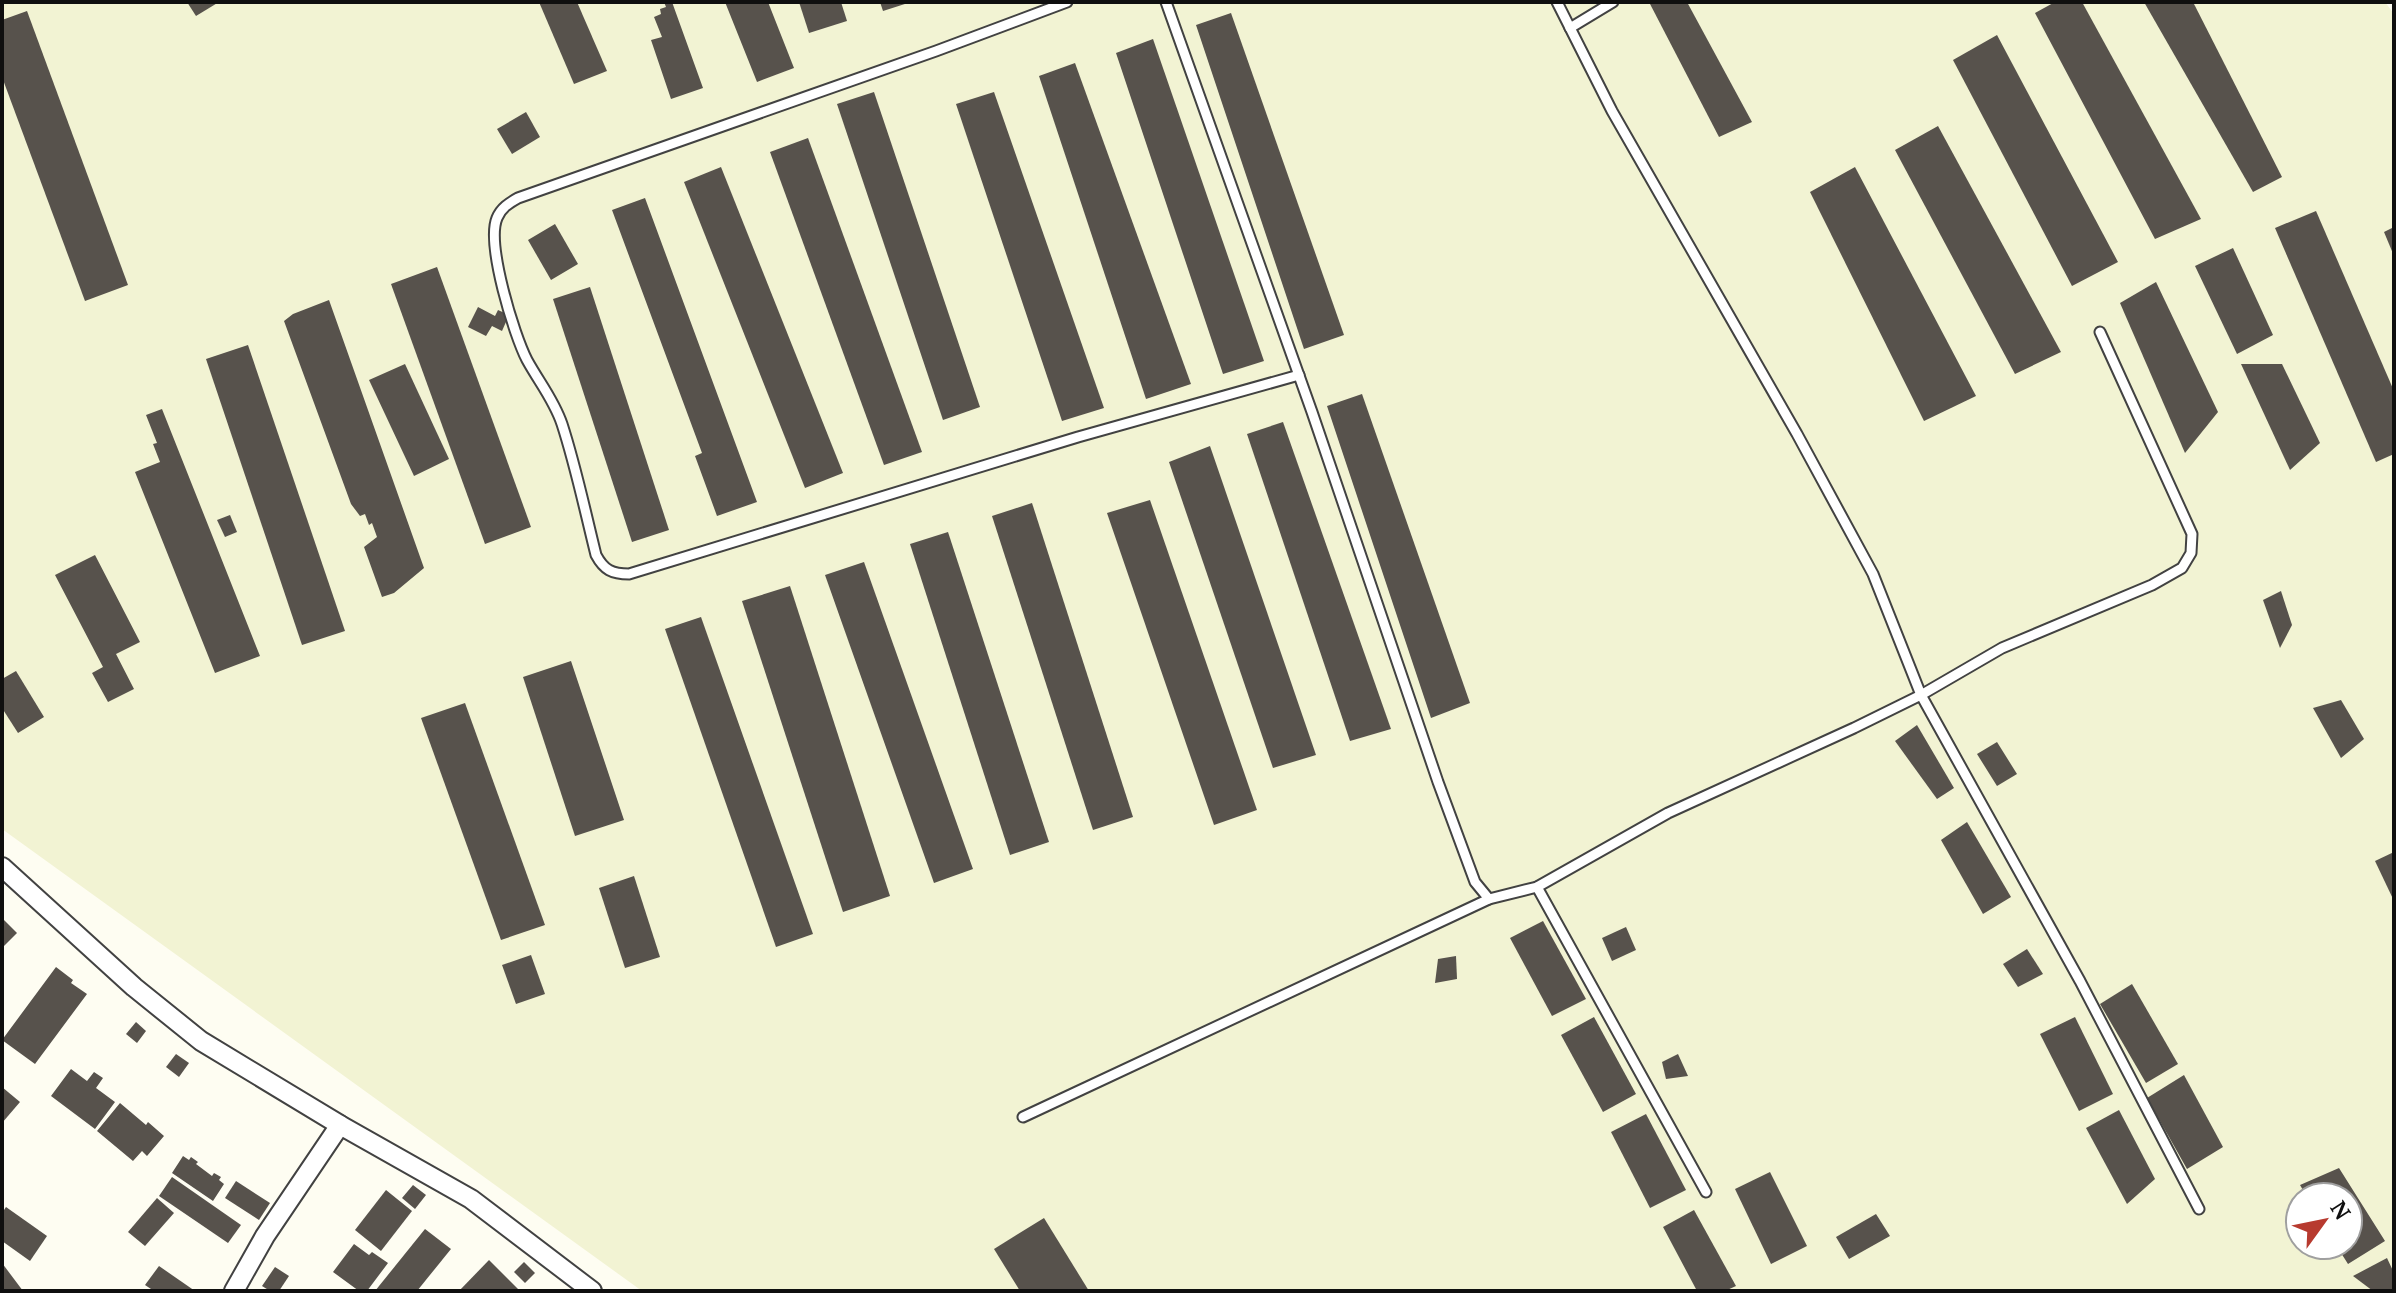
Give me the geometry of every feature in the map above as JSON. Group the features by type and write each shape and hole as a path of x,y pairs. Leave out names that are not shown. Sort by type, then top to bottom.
{"street":[{"path":"2,867 134,987 201,1041 471,1199 592,1291"},
{"path":"234,1291 265,1236 340,1125"}],"lane":[{"path":"1067,2 518,198 506,205 494,229 502,290 523,350 554,403 562,424 596,555 603,567 615,574 629,574 1078,437 1299,375"},
{"path":"1166,2 1299,375 1438,782 1475,882 1489,899"},
{"path":"1557,2 1612,111 1797,434 1873,574 1921,695 2080,981 2199,1209"},
{"path":"1570,28 1613,2"},
{"path":"1023,1117 1489,899 1537,887 1668,813 1921,695 2002,648 2152,585 2182,568 2191,553 2192,534 2100,332"},
{"path":"1537,887 1706,1192"}],"green space":[{"path":"2,2 2385,2 2394,14 2394,1291 642,1291 2,829"}],"building":[{"path":"187,2 219,2 196,16"},
{"path":"539,2 577,2 607,71 574,84"},
{"path":"664,2 672,2 703,88 671,99 651,40 662,37 654,17 666,7"},
{"path":"725,2 768,2 794,68 757,82"},
{"path":"799,2 841,2 847,21 809,33"},
{"path":"880,2 908,2 908,3 883,11"},
{"path":"1649,2 1687,2 1752,122 1719,137"},
{"path":"2055,2 2082,2 2201,219 2155,239 2035,13"},
{"path":"2144,2 2193,2 2282,177 2253,192"},
{"path":"27,11 128,285 85,301 2,77 2,20"},
{"path":"1231,13 1344,335 1304,349 1196,25"},
{"path":"1997,35 2118,262 2072,286 1953,60"},
{"path":"1153,39 1264,361 1223,374 1116,53"},
{"path":"1075,63 1191,384 1146,399 1039,76"},
{"path":"874,92 980,407 943,420 837,104"},
{"path":"994,92 1104,408 1062,421 956,104"},
{"path":"526,112 540,137 512,154 497,129"},
{"path":"1938,126 2061,352 2015,374 1895,150"},
{"path":"808,138 922,452 884,465 770,152"},
{"path":"721,167 843,473 805,488 684,182"},
{"path":"1855,167 1976,396 1924,421 1810,192"},
{"path":"645,198 757,502 717,516 695,456 702,453 612,210"},
{"path":"2316,211 2394,391 2394,454 2376,462 2275,228"},
{"path":"555,224 578,264 551,280 528,240"},
{"path":"2394,227 2394,256 2384,232"},
{"path":"2233,248 2273,335 2237,354 2195,266"},
{"path":"437,267 531,527 485,544 391,284"},
{"path":"2156,282 2218,412 2185,453 2120,303"},
{"path":"590,287 669,530 632,542 553,299"},
{"path":"329,300 424,568 394,593 382,597 364,547 377,537 365,514 360,516 351,504 284,321 293,314"},
{"path":"478,307 495,316 498,310 509,315 502,331 492,326 486,336 468,327"},
{"path":"248,345 345,631 302,645 206,359"},
{"path":"405,364 449,459 414,476 369,380"},
{"path":"2241,364 2282,364 2320,443 2290,470"},
{"path":"1362,394 1470,703 1431,718 1327,406"},
{"path":"162,409 260,656 215,673 135,472 160,462 153,444 157,443 146,415"},
{"path":"1283,422 1391,729 1350,741 1247,434"},
{"path":"1210,446 1316,755 1273,768 1169,462"},
{"path":"1150,500 1257,810 1214,825 1107,513"},
{"path":"1032,503 1133,817 1093,830 992,516"},
{"path":"230,515 237,532 225,537 217,520"},
{"path":"948,532 1049,842 1010,855 910,544"},
{"path":"95,555 140,642 116,654 134,689 108,702 92,673 103,667 55,575"},
{"path":"864,562 973,869 934,883 825,575"},
{"path":"790,586 890,896 843,912 742,601"},
{"path":"2281,591 2292,625 2280,648 2263,600"},
{"path":"701,617 813,934 776,947 665,629"},
{"path":"571,661 624,820 575,836 523,677"},
{"path":"16,671 44,717 18,733 2,708 2,679"},
{"path":"2341,700 2364,739 2341,758 2313,708"},
{"path":"465,703 545,925 501,940 421,718"},
{"path":"1917,725 1954,788 1937,799 1895,741"},
{"path":"1997,742 2017,774 1997,786 1977,754"},
{"path":"1967,822 2011,897 1983,914 1941,840"},
{"path":"2394,852 2394,901 2375,861"},
{"path":"634,876 660,957 625,968 599,888"},
{"path":"2,918 17,933 2,948"},
{"path":"1543,921 1586,999 1552,1016 1510,938"},
{"path":"1626,927 1636,950 1612,961 1602,938"},
{"path":"2027,949 2043,974 2018,987 2003,964"},
{"path":"531,955 545,994 516,1004 502,965"},
{"path":"1456,956 1457,979 1435,983 1438,959"},
{"path":"56,967 87,994 35,1064 2,1040"},
{"path":"2132,984 2178,1064 2146,1083 2100,1004"},
{"path":"1594,1017 1636,1094 1603,1112 1561,1035"},
{"path":"2075,1017 2113,1094 2079,1111 2040,1034"},
{"path":"136,1022 146,1031 137,1043 126,1034"},
{"path":"176,1054 189,1063 179,1077 166,1067"},
{"path":"1678,1054 1688,1076 1666,1079 1662,1062"},
{"path":"71,1069 87,1081 94,1072 103,1078 96,1088 115,1102 95,1129 51,1096"},
{"path":"2184,1075 2223,1147 2187,1169 2147,1098"},
{"path":"2,1087 20,1102 2,1123"},
{"path":"120,1103 164,1136 147,1156 142,1151 133,1161 97,1131"},
{"path":"2119,1110 2155,1179 2127,1204 2086,1128"},
{"path":"1646,1114 1686,1190 1650,1208 1611,1132"},
{"path":"183,1156 189,1160 191,1157 212,1176 214,1173 221,1177 219,1180 224,1184 213,1201 172,1173"},
{"path":"2339,1168 2347,1181 2309,1181"},
{"path":"1770,1172 1807,1246 1771,1264 1735,1189"},
{"path":"172,1177 241,1225 228,1243 159,1196"},
{"path":"236,1181 270,1203 259,1220 225,1198"},
{"path":"413,1185 426,1195 415,1209 402,1198"},
{"path":"386,1190 412,1211 381,1251 355,1230"},
{"path":"157,1198 174,1213 145,1246 128,1232"},
{"path":"6,1207 47,1236 30,1261 2,1241 2,1213"},
{"path":"2364,1208 2385,1241 2364,1254"},
{"path":"1694,1210 1736,1286 1725,1291 1697,1291 1663,1227"},
{"path":"1876,1214 1890,1236 1849,1259 1836,1237"},
{"path":"1044,1218 1089,1291 1020,1291 994,1249"},
{"path":"425,1229 451,1249 417,1291 375,1291"},
{"path":"354,1244 388,1263 367,1291 359,1291 333,1272"},
{"path":"2387,1258 2394,1273 2394,1291 2373,1291 2353,1276"},
{"path":"489,1260 520,1291 459,1291"},
{"path":"524,1262 535,1273 525,1283 514,1272"},
{"path":"2,1263 23,1291 2,1291"},
{"path":"159,1266 195,1291 154,1291 145,1285"},
{"path":"275,1267 289,1276 279,1291 270,1291 262,1286"}]}
